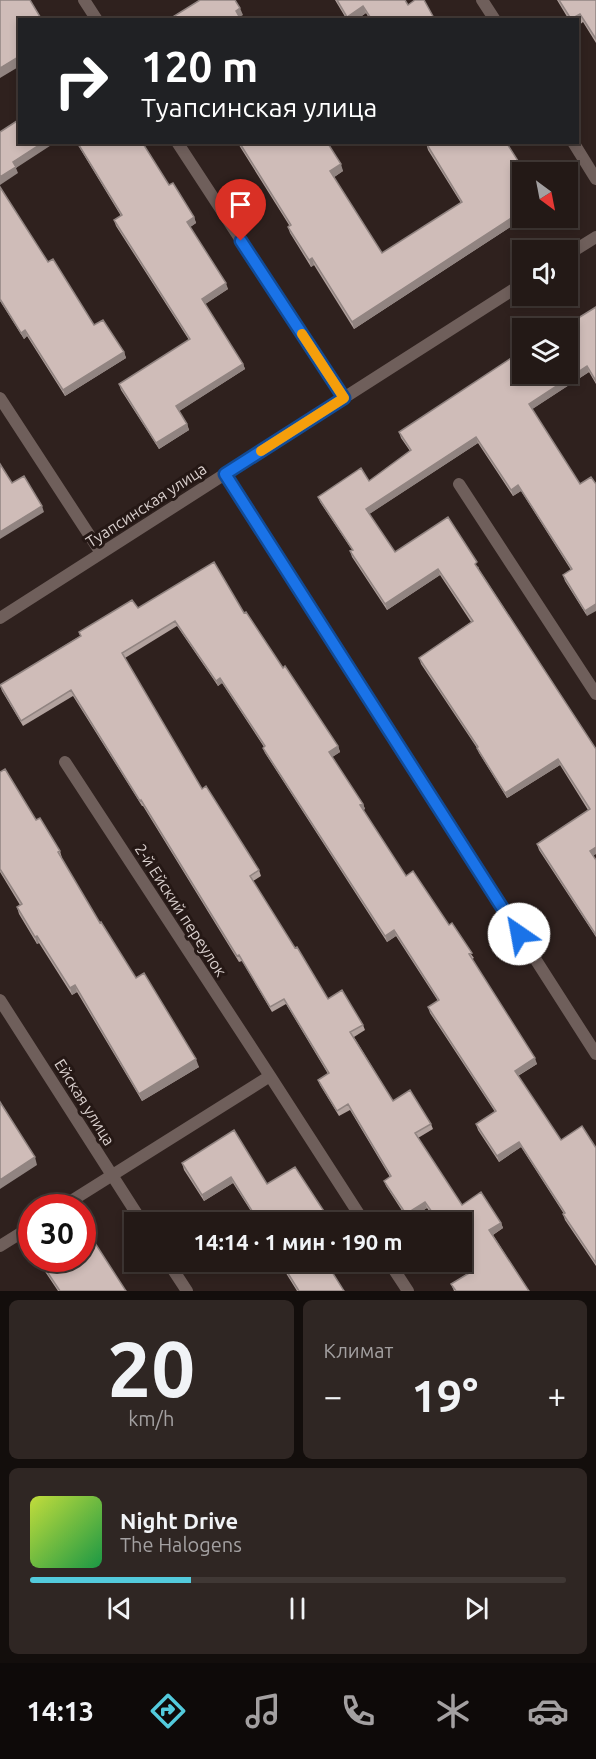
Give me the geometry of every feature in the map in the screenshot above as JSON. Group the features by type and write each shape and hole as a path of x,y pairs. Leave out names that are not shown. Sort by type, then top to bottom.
{"street":[{"path":"84,0 96,18"},
{"path":"482,0 494,18"},
{"path":"178,144 344,398"},
{"path":"574,144 596,179"},
{"path":"578,248 596,237"},
{"name":"Туапсинская улица","path":"0,618 512,290"},
{"path":"0,398 101,553"},
{"path":"225,474 596,1054"},
{"path":"459,484 596,694"},
{"name":"2-й Ейский переулок","path":"64,762 358,1212"},
{"name":"Ейская улица","path":"0,1000 135,1212"},
{"path":"82,1194 270,1076"},
{"path":"0,1246 18,1235"},
{"path":"175,1272 187,1291"},
{"path":"396,1272 408,1291"}],"building":[{"path":"0,0 30,0 41,18 18,18 18,57 0,68"},
{"path":"200,0 235,0 240,8 236,11 240,18 171,18"},
{"path":"337,0 405,0 408,5 415,0 424,0 434,18 371,18 363,6 347,17"},
{"path":"559,0 596,0 596,39 580,14 570,18"},
{"path":"18,120 18,144 41,144 13,162 16,167 0,177 0,132"},
{"path":"78,144 143,144 169,185 173,183 194,217 187,222 226,283 202,299 243,364 176,406 187,424 156,443 119,384 190,339 114,220 122,215"},
{"path":"240,144 328,144 341,164 330,171 382,253 462,202 427,144 507,144 519,162 512,162 512,218 352,322 312,258 309,260 288,227 291,225"},
{"path":"0,187 48,262 53,259 94,325 103,320 124,352 63,390 25,330 21,333 0,299"},
{"path":"596,307 596,381 587,366 578,372 578,318"},
{"path":"512,358 512,384 560,384 529,404 580,484 591,477 596,484 596,604 585,611 563,575 572,569 518,485 511,490 476,437 366,509 395,552 448,517 477,562 475,564 596,749 596,847 590,851 596,860 596,935 537,844 590,809 558,759 505,793 478,747 419,658 473,621 438,569 385,604 318,497 361,468 369,481 411,450 399,432"},
{"path":"0,464 12,483 24,476 42,506 0,532"},
{"path":"214,562 244,613 246,612 283,668 285,666 338,746 329,752 363,804 360,805 406,876 413,871 449,925 452,923 535,1058 515,1071 561,1140 582,1126 596,1148 596,1263 519,1142 497,1156 476,1124 496,1111 428,1007 439,1000 394,930 385,936 220,678 216,681 175,621 122,653 202,789 206,786 259,870 250,876 328,999 342,990 363,1025 350,1032 393,1101 410,1090 431,1124 415,1133 462,1205 481,1192 501,1223 489,1230 529,1291 456,1291 451,1284 472,1272 472,1212 432,1212 425,1202 409,1212 405,1212 384,1181 391,1176 348,1104 337,1111 318,1080 329,1073 284,999 270,1007 71,690 21,721 0,685 81,636 79,632 132,600 138,608"},
{"path":"5,769 36,820 40,818 100,923 136,978 144,973 196,1059 139,1094 75,985 70,988 37,936 35,937 17,907 22,904 0,869 0,772"},
{"path":"0,1102 35,1157 0,1180"},
{"path":"234,1130 267,1184 295,1167 324,1212 253,1212 231,1177 202,1195 182,1163"},
{"path":"96,1245 126,1291 60,1291 47,1272 96,1272"},
{"path":"287,1272 332,1272 344,1291 299,1291"}],"slow traffic":[{"path":"261,451 344,398 302,334"}],"route":[{"path":"241,241 344,398 225,474 519,934"}]}
